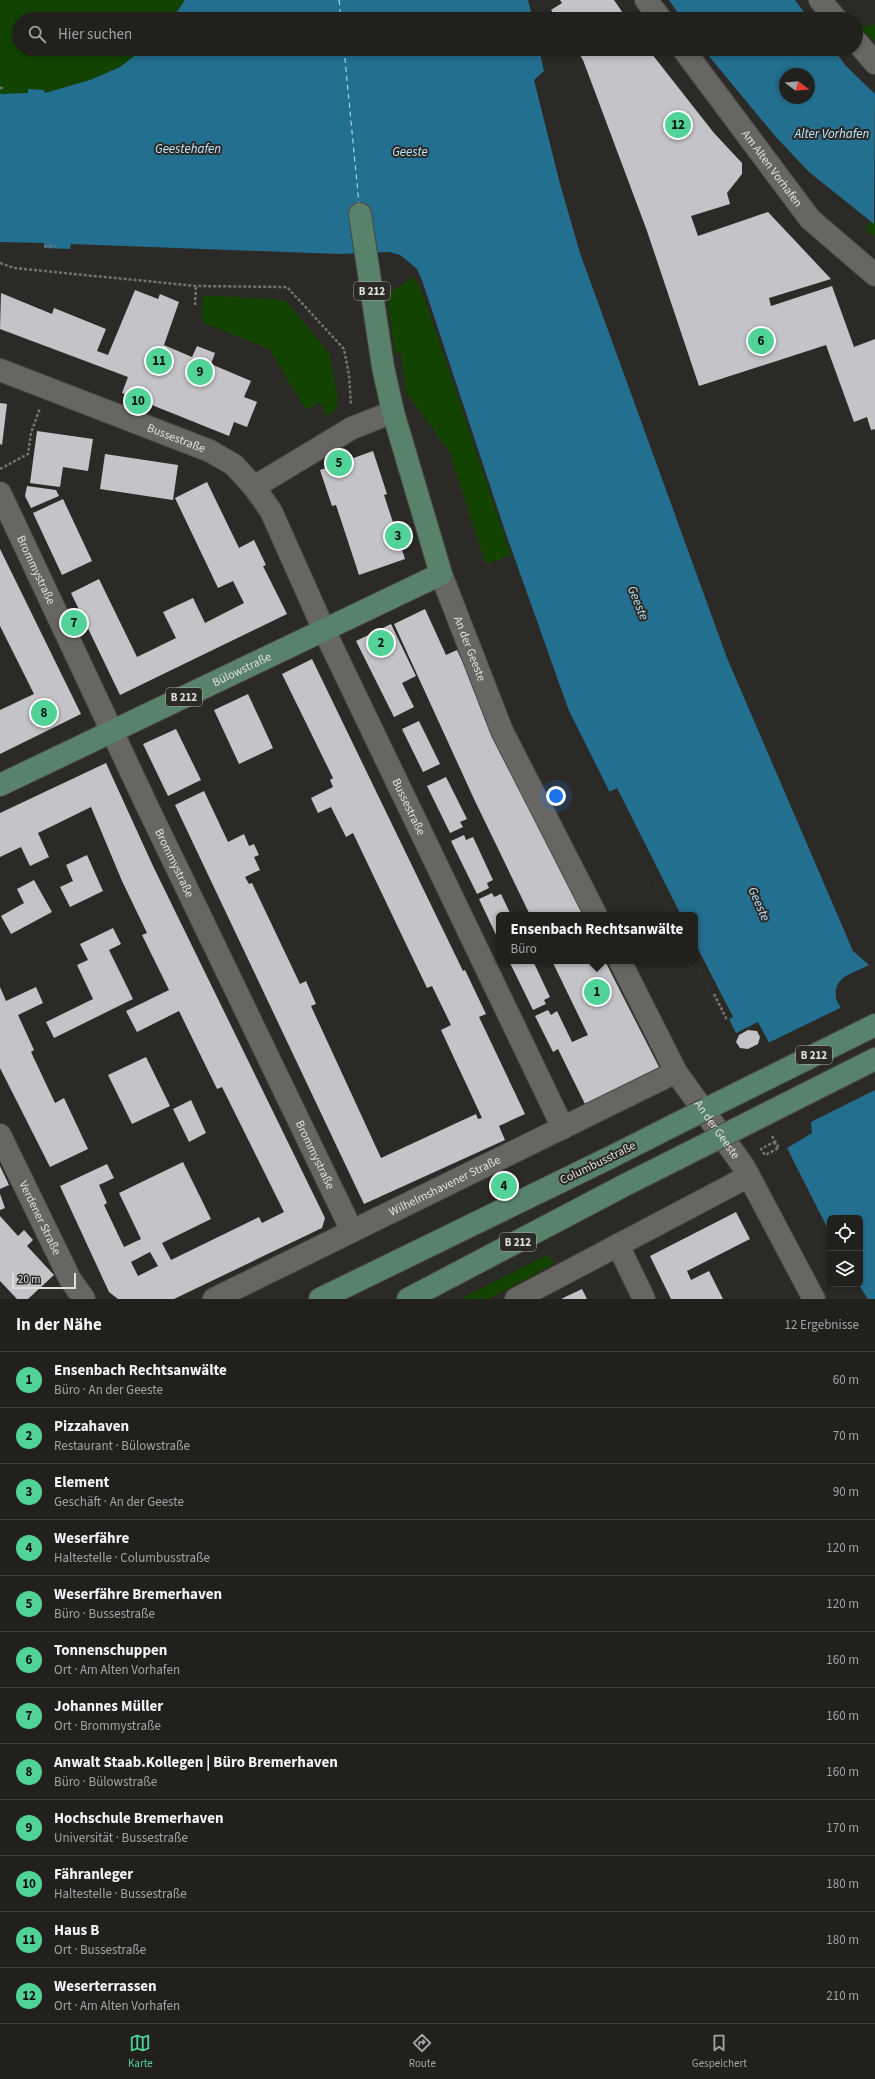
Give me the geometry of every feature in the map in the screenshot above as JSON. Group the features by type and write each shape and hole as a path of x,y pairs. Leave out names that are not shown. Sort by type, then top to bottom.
{"main road":[{"name":"An der Geeste","path":"360,214 383,367 393,412 441,574"},
{"name":"Bülowstraße","path":"0,785 441,574"},
{"name":"Columbusstraße","path":"320,1299 611,1157 875,1025"},
{"name":"B 212","path":"408,1299 625,1185 875,1059"}],"street":[{"path":"646,0 655,12"},
{"path":"820,0 830,12"},
{"path":"863,49 875,63"},
{"name":"Am Alten Vorhafen","path":"688,56 810,219 875,275"},
{"name":"Bussestraße","path":"0,370 210,451 234,465 254,487 271,511 324,630 563,1128"},
{"path":"254,487 352,428 393,412"},
{"name":"Brommystraße","path":"0,493 112,732 352,1231"},
{"name":"An der Geeste","path":"441,574 502,731 594,912"},
{"name":"An der Geeste","path":"622,964 676,1072 749,1176 814,1299"},
{"name":"Wilhelmshavener Straße","path":"214,1299 676,1072"},
{"name":"Verdener Straße","path":"0,1135 70,1279 84,1299"},
{"path":"516,1299 749,1176"},
{"path":"618,1245 644,1299"}],"path":[{"path":"44,246 55,246"},
{"path":"0,263 14,268 56,274 196,286 287,287 344,349 349,375 352,428"},
{"path":"195,305 196,286"},
{"path":"0,469 28,454 31,433"},
{"path":"714,994 727,1020"},
{"path":"774,1142 778,1149 763,1156 761,1148 774,1142"}],"green space":[{"path":"0,0 185,0 177,12 12,12 12,56 134,56 120,67 90,80 45,93 28,90 28,93 0,94"},
{"path":"875,24 875,41 863,31 863,27"},
{"path":"870,222 875,223 875,236 865,230"},
{"path":"414,277 421,290 428,309 511,555 486,564 449,451 406,392 401,353 395,353 387,294"},
{"path":"203,295 285,300 329,353 338,400 335,410 327,416 320,402 306,410 269,349 202,322"},
{"path":"549,1254 554,1264 488,1299 460,1299"}],"water":[{"path":"185,0 528,0 531,12 177,12"},
{"path":"669,0 795,0 804,12 677,12"},
{"path":"134,56 541,56 544,71 534,80 560,184 580,253 727,658 853,951 869,965 850,974 841,981 836,991 836,999 875,1076 875,1299 868,1299 860,1287 863,1287 863,1215 827,1215 827,1227 787,1148 812,1133 811,1122 758,1022 736,1033 729,1019 725,1021 696,964 698,964 698,912 670,912 569,711 506,534 422,280 417,269 400,255 389,252 339,254 71,244 70,249 44,248 44,243 0,242 0,94 28,93 28,89 44,90 45,93 90,80 120,67"},
{"name":"Alter Vorhafen","path":"709,56 838,56 846,66 875,94 874,224 809,172 775,136"}],"pier":[{"path":"617,788 679,912 669,912 609,792"},
{"path":"698,949 733,1017 725,1021 696,964 698,964"},
{"path":"842,1007 875,1071 875,1090 809,1123 766,1044"}],"building":[{"path":"560,0 614,0 622,12 552,12 551,10 562,3"},
{"path":"580,56 654,56 714,133 742,163 742,174 727,193 730,204 691,216 698,236 768,212 831,279 769,298 771,306 832,286 854,347 875,339 875,429 871,430 867,417 854,422 826,345 699,386 647,231"},
{"path":"135,290 158,299 160,294 179,302 164,345 192,357 197,346 215,353 211,364 251,381 244,397 257,402 247,427 234,422 229,436 122,393 128,377 0,329 1,293 52,314 54,308 106,329 97,351 108,355"},
{"path":"0,403 7,404 2,445 0,444"},
{"path":"37,431 93,439 88,471 63,467 60,487 30,483"},
{"path":"373,451 387,494 384,495 405,559 359,575 336,505 332,506 320,470"},
{"path":"105,454 178,465 173,500 100,489"},
{"path":"207,482 239,548 254,540 266,565 263,566 287,614 120,695 71,593 99,579 137,657 176,638 163,612 193,598 205,623 244,603 233,581 218,588 175,498"},
{"path":"27,486 56,490 59,496 31,508 25,496"},
{"path":"63,499 92,561 62,575 33,513"},
{"path":"0,549 81,714 0,754 0,710 34,694 0,626"},
{"path":"425,609 446,655 457,650 582,912 529,912 474,799 394,624"},
{"path":"391,624 416,676 402,683 414,707 394,717 356,641"},
{"path":"312,659 463,971 465,970 486,1014 479,1017 525,1114 499,1126 505,1140 364,1204 175,805 204,791 228,842 244,834 249,846 254,844 259,855 254,857 260,870 245,877 249,884 252,883 300,984 306,981 316,1004 311,1006 381,1158 476,1114 478,1119 482,1118 441,1030 451,1025 432,986 427,988 353,833 346,837 331,807 318,813 311,798 333,787 330,780 333,778 282,674"},
{"path":"248,694 273,748 239,764 214,710"},
{"path":"419,721 440,764 423,772 402,729"},
{"path":"176,729 201,780 168,796 143,744"},
{"path":"106,763 153,866 325,1218 322,1228 174,1299 118,1299 109,1292 60,1186 107,1164 114,1178 99,1185 107,1203 104,1205 124,1247 141,1239 119,1193 183,1162 211,1219 162,1243 171,1260 259,1217 262,1223 284,1212 222,1087 217,1089 179,1011 137,1032 126,1011 169,990 142,935 147,933 122,881 91,807 38,833 49,857 30,866 21,847 0,857 0,813","holes":["150,1252 158,1266 138,1276 131,1262"]},
{"path":"446,777 467,819 460,822 463,827 450,833 427,786"},
{"path":"464,835 466,840 473,837 493,880 487,883 489,888 477,894 451,841"},
{"path":"87,855 103,891 70,907 60,887 73,881 66,865"},
{"path":"34,880 52,912 11,934 1,916 24,903 17,889"},
{"path":"492,893 494,897 501,894 510,912 496,912 496,935 479,899"},
{"path":"113,928 121,944 109,950 133,999 54,1038 46,1022 93,999 77,965 88,960 80,944"},
{"path":"510,964 534,964 550,997 544,1000 546,1004 533,1010"},
{"path":"553,964 607,964 660,1069 585,1104 558,1049 553,1052 535,1016 548,1010 551,1015 557,1011 572,1042 588,1035"},
{"path":"0,987 6,1001 36,987 43,1003 18,1015 34,1050 31,1052 55,1103 64,1098 88,1149 50,1167 0,1068"},
{"path":"748,1030 757,1031 760,1037 758,1044 748,1049 740,1048 736,1042 739,1035"},
{"path":"146,1057 170,1106 132,1124 108,1075"},
{"path":"191,1100 206,1133 189,1142 173,1109"},
{"path":"0,1166 9,1185 0,1189"},
{"path":"0,1194 5,1208 0,1210"},
{"path":"736,1212 750,1239 687,1271 691,1280 709,1271 723,1299 671,1299 650,1256"},
{"path":"0,1216 18,1236 24,1230 33,1240 27,1246 54,1275 28,1299 17,1299 0,1281"},
{"path":"582,1289 587,1299 561,1299"}],"ferry route":[{"path":"339,0 340,12"},
{"path":"345,56 359,204"}],"place":[{"name":"Weserterrassen","path":"678,125"},
{"name":"Tonnenschuppen","path":"761,341"},
{"name":"Haus B","path":"159,361"},
{"name":"Hochschule Bremerhaven","path":"200,372"},
{"name":"Fähranleger","path":"138,401"},
{"name":"Weserfähre Bremerhaven","path":"339,463"},
{"name":"Element","path":"398,536"},
{"name":"Johannes Müller","path":"74,623"},
{"name":"Pizzahaven","path":"381,643"},
{"name":"Anwalt Staab.Kollegen | Büro Bremerhaven","path":"44,713"},
{"name":"Ensenbach Rechtsanwälte","path":"597,992"},
{"name":"Weserfähre","path":"504,1186"}],"water label":[{"name":"Geestehafen","path":"188,149"},
{"name":"Geeste","path":"410,152"},
{"name":"Geeste","path":"638,603"},
{"name":"Geeste","path":"759,904"}]}
